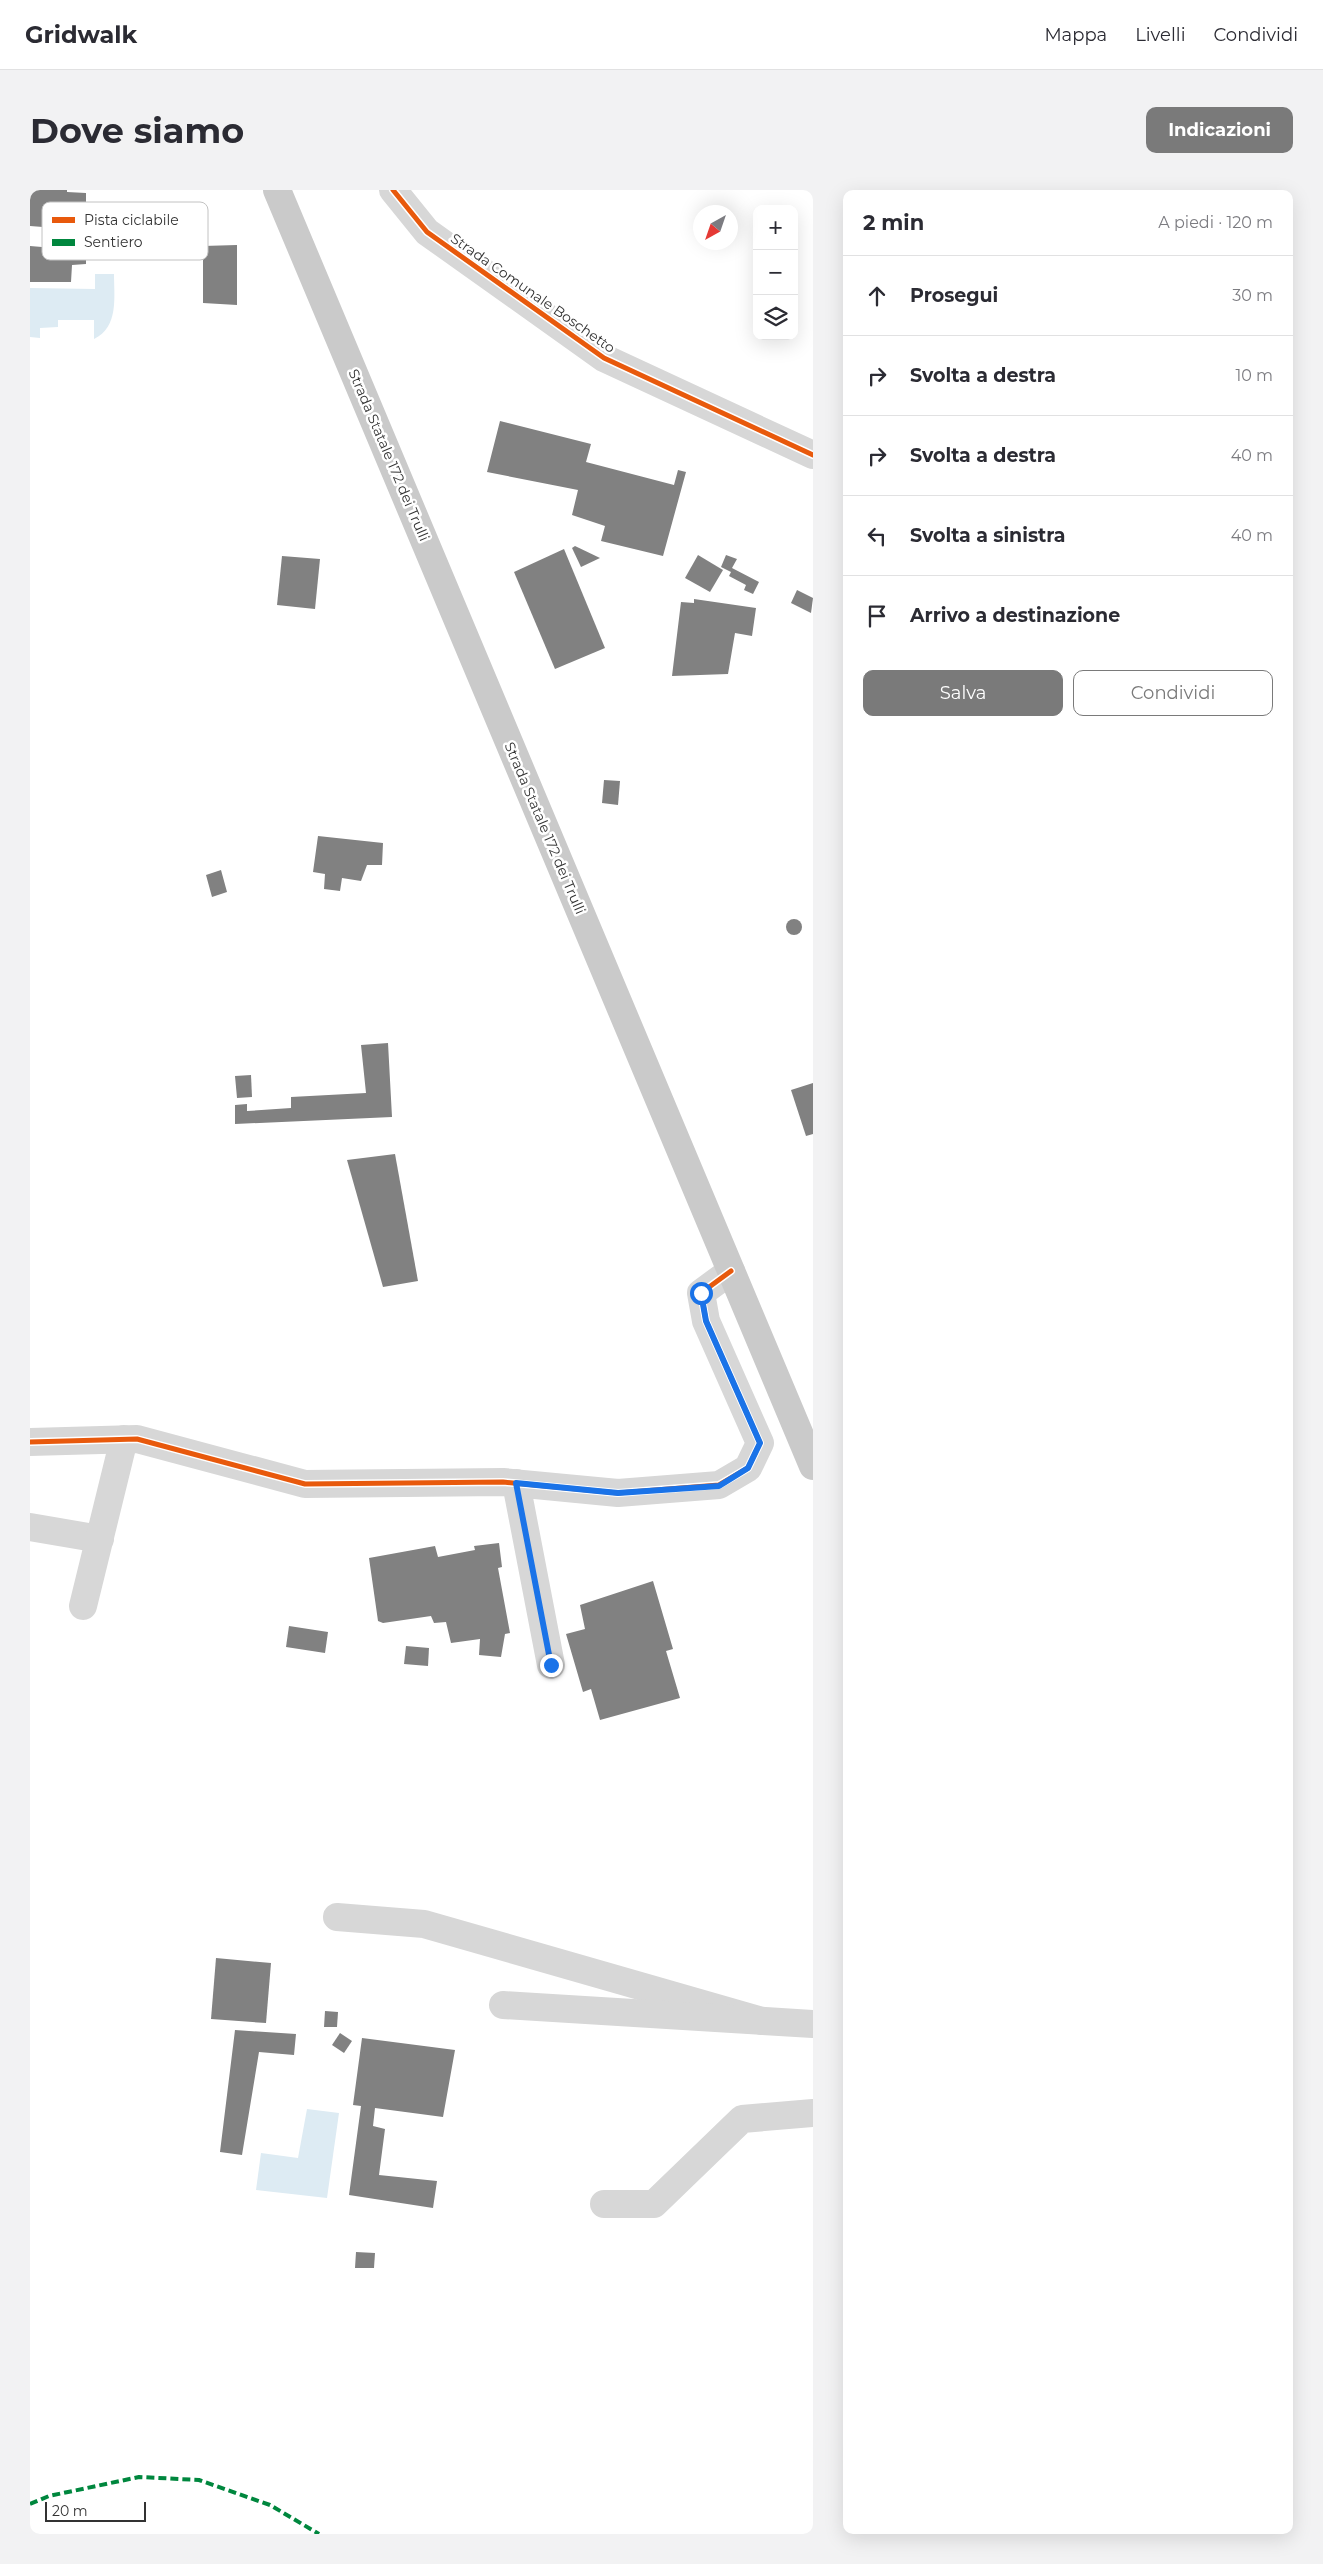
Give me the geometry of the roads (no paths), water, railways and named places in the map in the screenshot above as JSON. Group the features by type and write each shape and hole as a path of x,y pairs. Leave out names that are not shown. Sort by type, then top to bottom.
{"main road":[{"name":"Strada Statale 172 dei Trulli","path":"278,190 813,1466"}],"street":[{"name":"Strada Comunale Boschetto","path":"392,190 427,232 604,358 813,455"},
{"path":"30,1442 137,1439 305,1484 516,1483 618,1493 719,1486 748,1468 760,1443 706,1321 701,1293 731,1271"},
{"path":"84,1606 124,1439"},
{"path":"516,1483 551,1665"},
{"path":"30,1527 100,1539"},
{"path":"337,1917 424,1924 762,2021"},
{"path":"503,2005 813,2024"},
{"path":"604,2204 654,2204 742,2118 813,2113"}]}
